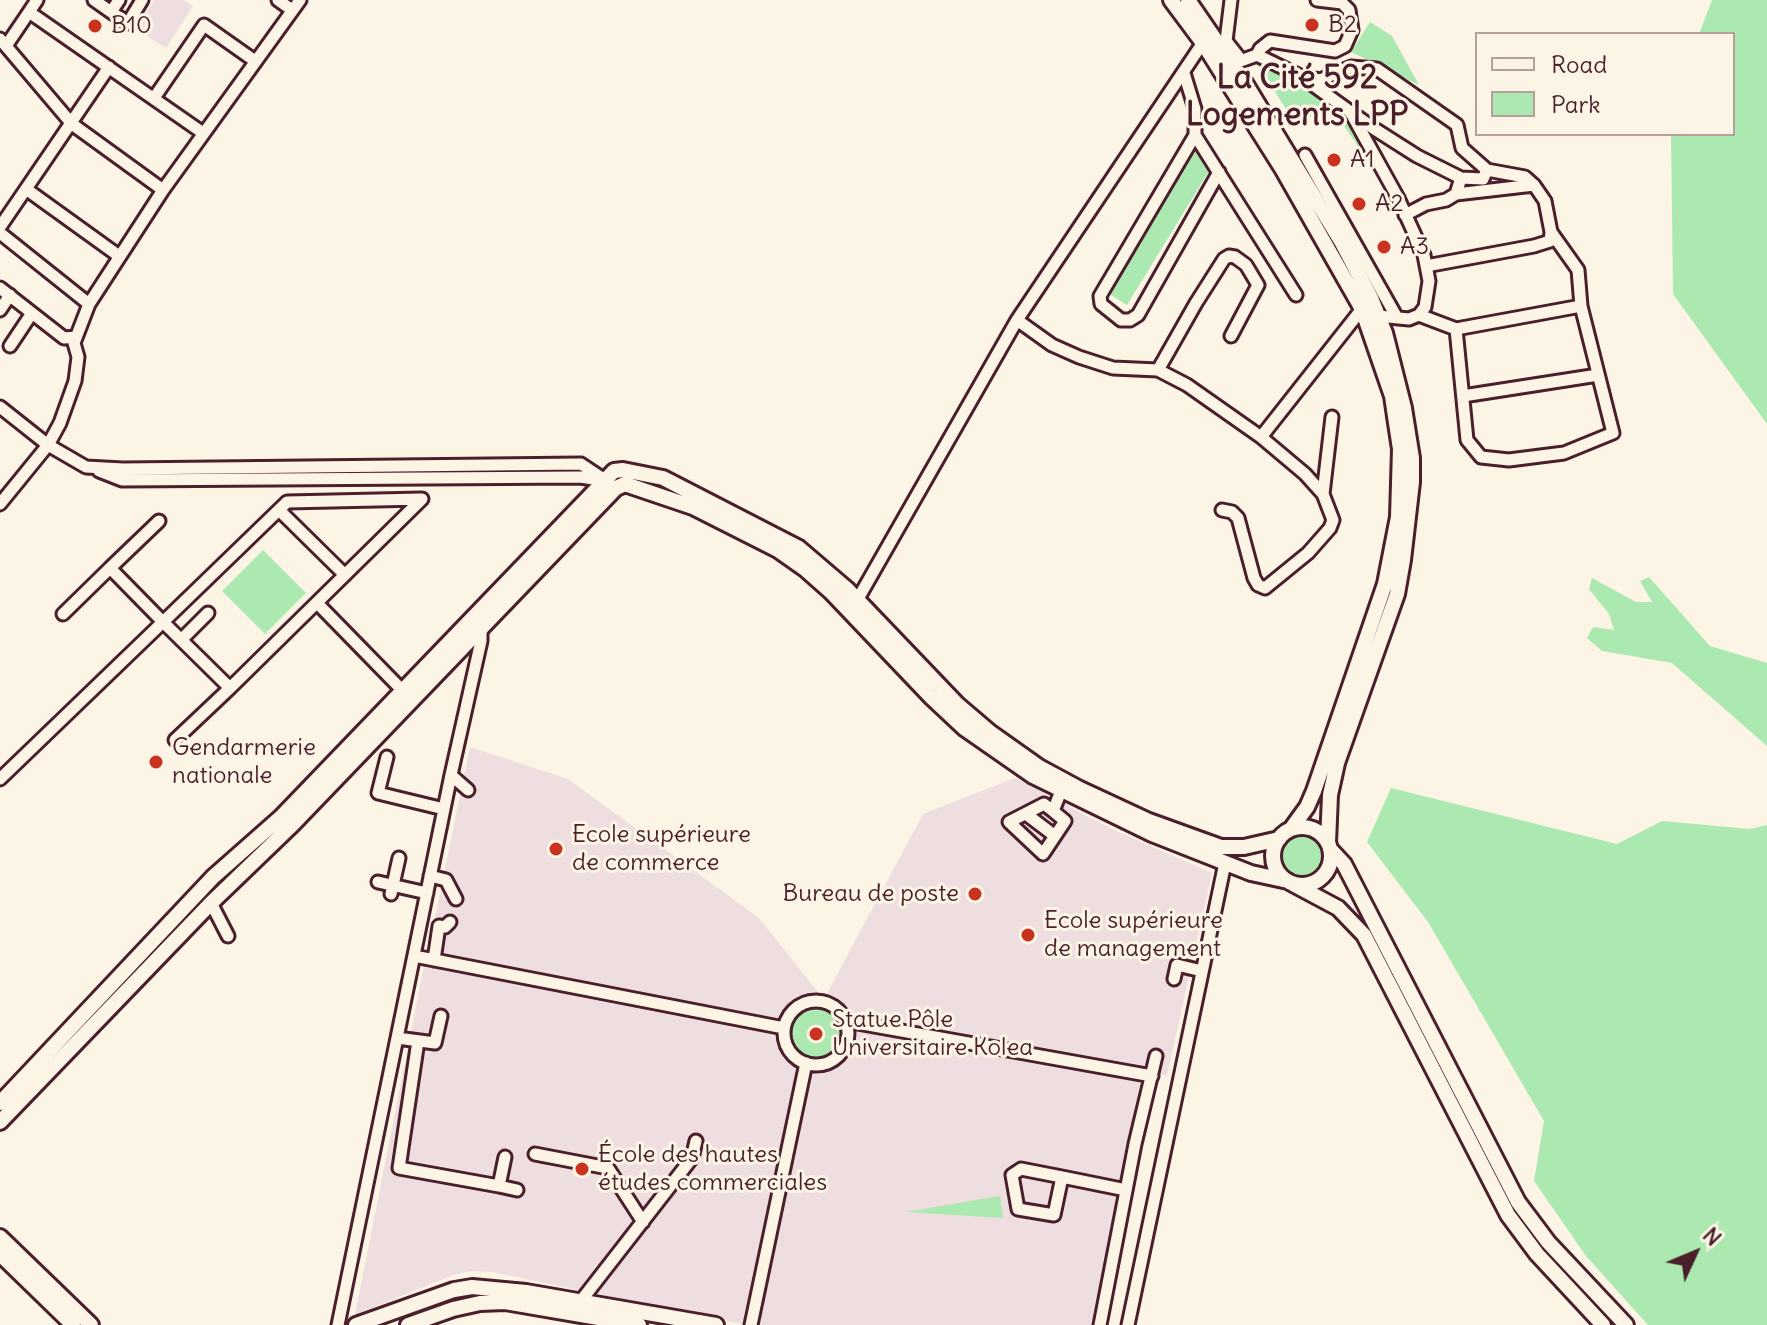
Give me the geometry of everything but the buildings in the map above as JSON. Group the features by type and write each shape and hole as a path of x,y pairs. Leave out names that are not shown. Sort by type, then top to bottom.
{"main road":[{"path":"0,1103 213,877 281,817 479,613 610,484 633,486 693,507 778,550 854,606 991,733 1039,767 1078,788 1149,821 1221,847 1238,848 1279,839 1291,829 1311,799 1385,584 1396,531 1400,476 1396,423 1392,396 1366,303 1310,189 1237,62 1207,38 1171,0"},
{"path":"854,606 932,698 964,728 1033,776 1152,834 1261,876 1313,883 1328,869 1329,811 1337,763 1397,594 1410,507 1412,458 1404,408 1393,360 1378,316 1366,303 1308,211 1188,0"},
{"path":"0,1122 481,629 610,484"},
{"path":"1291,829 1312,829 1344,864 1518,1202 1564,1261 1626,1325"},
{"path":"1279,839 1273,857 1280,875 1338,908 1364,935 1508,1215 1537,1254 1603,1325"},
{"path":"0,1237 91,1325"},
{"path":"0,1254 73,1325"},
{"path":"356,1325 454,1290 472,1287 495,1288 716,1325"},
{"path":"408,1325 453,1309 505,1302 639,1325"}],"street":[{"path":"37,0 3,43 72,124 163,190"},
{"path":"94,0 128,23 142,0"},
{"path":"111,12 119,0"},
{"path":"0,504 48,445 60,423 75,381 76,337 89,304 163,190 296,5 278,0"},
{"path":"1231,0 1226,41 1237,62 1257,55 1270,41 1335,51 1345,46 1352,30 1349,10 1342,3 1317,0"},
{"path":"29,12 203,133"},
{"path":"154,98 204,25 255,61"},
{"path":"854,606 1017,320 1207,38"},
{"path":"1257,55 1302,77 1417,156 1461,178 1483,179 1487,170"},
{"path":"89,304 0,230 109,67"},
{"path":"1302,77 1320,80 1351,67 1377,69 1457,125 1462,148 1487,170 1525,177 1545,201 1550,241 1426,266"},
{"path":"1184,73 1195,109 1195,135 1100,296 1101,304 1121,320 1130,320 1138,315 1219,172"},
{"path":"1349,109 1384,171 1424,255 1429,281 1425,307 1419,315 1409,319 1378,316"},
{"path":"1195,135 1296,295"},
{"path":"1305,155 1396,316"},
{"path":"1456,194 1461,178"},
{"path":"1405,215 1456,194 1534,185"},
{"path":"26,189 119,256"},
{"path":"1456,329 1467,440 1481,457 1509,460 1564,453 1603,440 1613,433 1581,306 1578,270 1551,232"},
{"path":"1158,370 1196,303 1229,256 1246,265 1258,285 1231,336"},
{"path":"0,310 5,291 64,338 76,337"},
{"path":"1261,437 1366,303"},
{"path":"1419,315 1456,329 1581,306"},
{"path":"10,346 32,313"},
{"path":"1017,320 1052,345 1079,357 1113,368 1158,370 1187,385 1261,437 1305,474 1323,494 1333,520 1330,528 1308,553 1265,588 1258,585 1254,578 1238,518 1232,512 1222,510"},
{"path":"1463,396 1598,375"},
{"path":"0,407 48,445 86,467 122,474 581,464 610,484"},
{"path":"1323,494 1332,417"},
{"path":"0,779 287,502 422,499 175,740"},
{"path":"279,510 345,575"},
{"path":"63,614 159,521"},
{"path":"110,568 230,688"},
{"path":"317,603 373,667 403,691"},
{"path":"181,640 208,613"},
{"path":"338,1325 482,638 479,613"},
{"path":"387,757 378,793 444,809"},
{"path":"451,775 468,790"},
{"path":"1053,811 1061,791"},
{"path":"1044,804 1053,811 1065,821 1043,854 1009,822 1044,804"},
{"path":"1026,814 1055,836"},
{"path":"392,890 399,858"},
{"path":"1128,1325 1225,863"},
{"path":"430,876 446,880 456,899"},
{"path":"378,882 392,890 427,893"},
{"path":"211,903 228,936"},
{"path":"434,960 439,926 445,927 450,922"},
{"path":"414,956 784,1028"},
{"path":"1174,979 1177,965 1202,971"},
{"path":"817,1001 834,1006 846,1021 848,1039 839,1055 824,1064 806,1063 791,1053 787,1046 784,1028 799,1005 817,1001"},
{"path":"397,1038 435,1043 441,1016"},
{"path":"846,1021 1152,1076"},
{"path":"418,1041 399,1168 517,1190"},
{"path":"1100,1325 1156,1056"},
{"path":"751,1325 806,1063"},
{"path":"580,1302 692,1158 696,1141"},
{"path":"535,1154 608,1168 643,1222"},
{"path":"499,1186 505,1157"},
{"path":"1062,1177 1054,1215 1018,1209 1012,1175 1021,1169 1062,1177 1126,1190"}],"shaded area":[{"path":"154,0 184,0 193,6 166,48 136,29"},
{"name":"Ecole supérieure de commerce","path":"470,747 568,779 759,918 821,996 813,995 795,1001 781,1015 779,1023 427,956"},
{"name":"Ecole supérieure de management","path":"1015,778 1112,829 1212,873 1167,1076 853,1016 834,1000 825,997 923,814"},
{"name":"École des hautes études commerciales","path":"425,961 778,1032 786,1059 801,1068 746,1325 492,1272 472,1271 453,1275 355,1315"},
{"path":"852,1030 1140,1082 1093,1325 757,1325 809,1069 822,1069 840,1061 848,1049"}],"green space":[{"path":"1712,0 1767,0 1767,424 1673,294 1671,136 1735,136 1735,32 1700,32"},
{"path":"1370,22 1392,36 1419,85 1351,52"},
{"path":"1257,64 1321,95 1346,114 1367,153 1365,157 1333,109 1295,123"},
{"path":"1195,147 1209,171 1127,305 1108,293"},
{"path":"263,550 306,593 265,634 222,591"},
{"path":"1649,577 1710,646 1767,663 1767,746 1672,663 1602,651 1587,638 1593,627 1614,630 1609,614 1589,589 1592,578 1636,602 1652,602 1640,581"},
{"path":"1391,788 1617,844 1662,821 1750,829 1767,825 1767,1325 1648,1325 1586,1256 1534,1181 1544,1121 1428,922 1367,842"},
{"path":"1303,834 1319,840 1325,856 1319,872 1303,878 1287,872 1281,856 1287,840"},
{"path":"816,1006 835,1014 843,1033 835,1052 816,1060 797,1052 789,1033 797,1014"},
{"path":"1000,1196 1003,1218 905,1212"}],"place":[{"name":"B2","path":"1312,25"},
{"name":"B10","path":"95,26"},
{"name":"A1","path":"1334,160"},
{"name":"A2","path":"1359,204"},
{"name":"A3","path":"1384,247"},
{"name":"Gendarmerie nationale","path":"156,762"},
{"name":"Ecole supérieure de commerce","path":"556,849"},
{"name":"Bureau de poste","path":"975,894"},
{"name":"Ecole supérieure de management","path":"1028,935"},
{"name":"Statue Pôle Universitaire Kolea","path":"816,1034"},
{"name":"École des hautes études commerciales","path":"582,1169"}],"district":[{"name":"La Cité 592 Logements LPP","path":"1297,98"}]}
